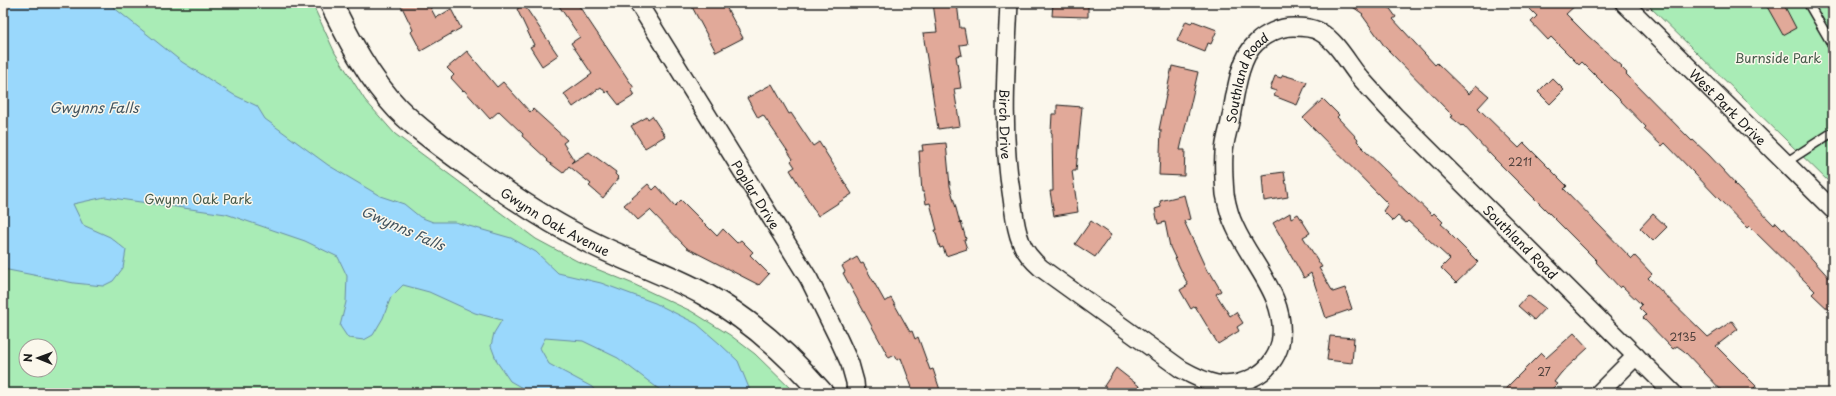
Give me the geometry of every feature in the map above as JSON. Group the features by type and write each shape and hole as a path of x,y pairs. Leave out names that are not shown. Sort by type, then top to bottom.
{"main road":[{"name":"Gwynn Oak Avenue","path":"331,3 345,32 366,68 398,108 442,147 546,219 590,242 704,294 739,316 768,338 822,393"}],"street":[{"name":"Poplar Drive","path":"638,3 809,279 840,340 850,364 855,382 856,393"},
{"name":"Birch Drive","path":"1009,3 1004,106 1005,144 1008,177 1021,243"},
{"name":"West Park Drive","path":"1624,3 1833,210"},
{"name":"Southland Road","path":"1021,243 1030,257 1042,268 1174,364 1199,380 1215,384 1229,385 1256,376 1270,364 1278,352 1282,333 1281,315 1276,298 1235,228 1229,213 1225,195 1224,153 1240,73 1246,58 1255,43 1270,33 1286,27 1303,27 1319,31 1331,40 1368,87 1395,116 1673,393"},
{"path":"1599,393 1636,356"}],"lane":[{"path":"1808,3 1833,46"},
{"path":"1785,163 1833,132"}],"green space":[{"name":"Gwynn Oak Park","path":"3,3 312,3 335,53 365,100 395,134 536,239 577,261 631,283 691,311 730,335 755,354 795,393 3,393"},
{"name":"Burnside Park","path":"1650,3 1833,3 1833,186 1648,5"}],"water":[{"name":"Gwynns Falls","path":"3,3 108,3 182,62 234,95 257,106 265,119 328,165 380,196 404,204 420,217 433,222 455,222 511,238 536,252 558,273 601,283 655,303 697,324 738,361 751,393 664,393 618,358 583,341 545,338 540,348 549,364 592,387 597,393 531,393 510,381 497,362 491,346 494,333 502,320 475,313 429,292 403,285 391,297 383,318 373,335 364,340 348,338 340,326 346,302 347,276 338,257 305,241 226,214 105,197 73,204 83,225 110,237 126,250 123,268 113,281 103,286 74,283 3,269"}],"building":[{"path":"400,3 428,3 436,18 451,9 461,28 421,51 411,32 413,30"},
{"path":"557,3 577,3 634,88 631,89 635,95 619,105 608,91 606,93 601,87 573,107 564,94 592,74 571,43 580,37"},
{"path":"690,3 724,3 743,38 716,52"},
{"path":"933,3 957,3 960,28 964,28 967,44 960,45 962,55 956,56 961,88 954,89 960,126 938,129 923,33 937,32"},
{"path":"1053,3 1088,3 1088,17 1052,16"},
{"path":"1347,3 1386,3 1396,17 1393,19 1435,65 1437,63 1469,94 1476,85 1489,96 1478,108 1519,148 1524,143 1567,186 1564,189 1632,259 1635,256 1652,274 1648,278 1708,337 1732,321 1738,329 1716,346 1756,386 1749,393 1724,393 1684,351 1677,346 1673,349 1643,318 1646,315 1639,308 1642,305 1622,286 1620,288 1596,262 1597,261 1463,125 1462,126 1451,117 1453,116 1385,47 1362,15 1363,14"},
{"path":"1524,3 1578,3 1566,14 1622,66 1621,67 1627,73 1626,74 1692,141 1693,140 1709,155 1735,183 1734,184 1774,225 1776,222 1783,229 1784,228 1833,282 1833,314 1812,294 1815,291 1749,226 1747,228 1665,143 1662,146 1644,129 1646,127 1582,62 1579,65 1551,37 1548,40 1531,22 1537,16"},
{"path":"1765,3 1783,3 1796,28 1783,35"},
{"path":"524,5 558,55 542,66 530,47 534,45 517,9"},
{"path":"1186,21 1191,23 1193,21 1217,30 1211,44 1208,43 1205,52 1177,41"},
{"path":"467,51 497,87 503,82 530,112 533,109 567,140 563,143 574,160 571,163 589,152 616,172 615,174 619,178 603,198 589,186 591,184 569,166 563,173 547,161 548,160 522,136 523,134 499,111 490,119 464,90 463,91 451,78 454,75 447,68"},
{"path":"1172,66 1198,72 1180,150 1185,150 1184,176 1159,175 1161,130 1159,130"},
{"path":"1283,75 1307,82 1297,105 1274,96 1276,91 1270,89 1275,76 1281,78"},
{"path":"1552,78 1564,90 1550,104 1538,92"},
{"path":"772,84 789,114 791,113 813,146 819,142 852,194 818,216 790,170 795,167 791,161 793,159 763,115 758,118 747,98"},
{"path":"1323,99 1339,115 1337,117 1358,139 1357,141 1363,147 1362,148 1432,215 1434,213 1443,222 1441,224 1449,231 1448,232 1478,262 1456,283 1441,268 1450,259 1408,221 1406,223 1398,216 1393,221 1383,211 1388,204 1303,118"},
{"path":"1057,105 1082,107 1076,171 1072,171 1078,212 1054,216 1050,191 1053,191 1051,132 1052,114 1057,114"},
{"path":"652,116 665,136 645,148 631,126 647,117 648,119"},
{"path":"946,143 950,186 966,239 964,240 967,249 946,256 943,247 940,248 930,203 926,204 924,192 922,192 919,151 923,151 922,145"},
{"path":"1284,172 1288,197 1264,201 1262,175"},
{"path":"648,184 653,190 657,186 675,206 681,200 717,236 723,229 737,243 741,240 753,252 750,255 769,274 759,285 687,248 650,210 638,220 624,205"},
{"path":"1184,195 1190,219 1184,221 1208,273 1210,272 1221,291 1216,294 1230,316 1236,312 1243,323 1237,327 1239,331 1218,344 1195,306 1191,309 1180,290 1188,285 1170,247 1165,222 1158,224 1155,209 1161,207 1160,201"},
{"path":"1290,213 1291,218 1298,214 1310,233 1303,237 1322,267 1319,268 1333,292 1345,288 1352,309 1326,318 1311,273 1304,278 1273,223"},
{"path":"1653,214 1667,227 1653,241 1640,228"},
{"path":"1091,221 1111,235 1095,257 1075,244"},
{"path":"857,257 861,264 863,263 885,302 891,298 910,332 912,331 915,339 918,337 930,370 933,369 941,393 914,393 901,358 897,360 895,355 889,358 843,273 845,272 842,266"},
{"path":"1528,295 1545,308 1534,320 1518,306"},
{"path":"1574,333 1588,348 1561,373 1554,382 1557,384 1548,393 1501,393 1541,353 1546,358"},
{"path":"1330,336 1354,338 1352,363 1327,360"},
{"path":"1116,368 1148,393 1115,393 1104,386"}]}
